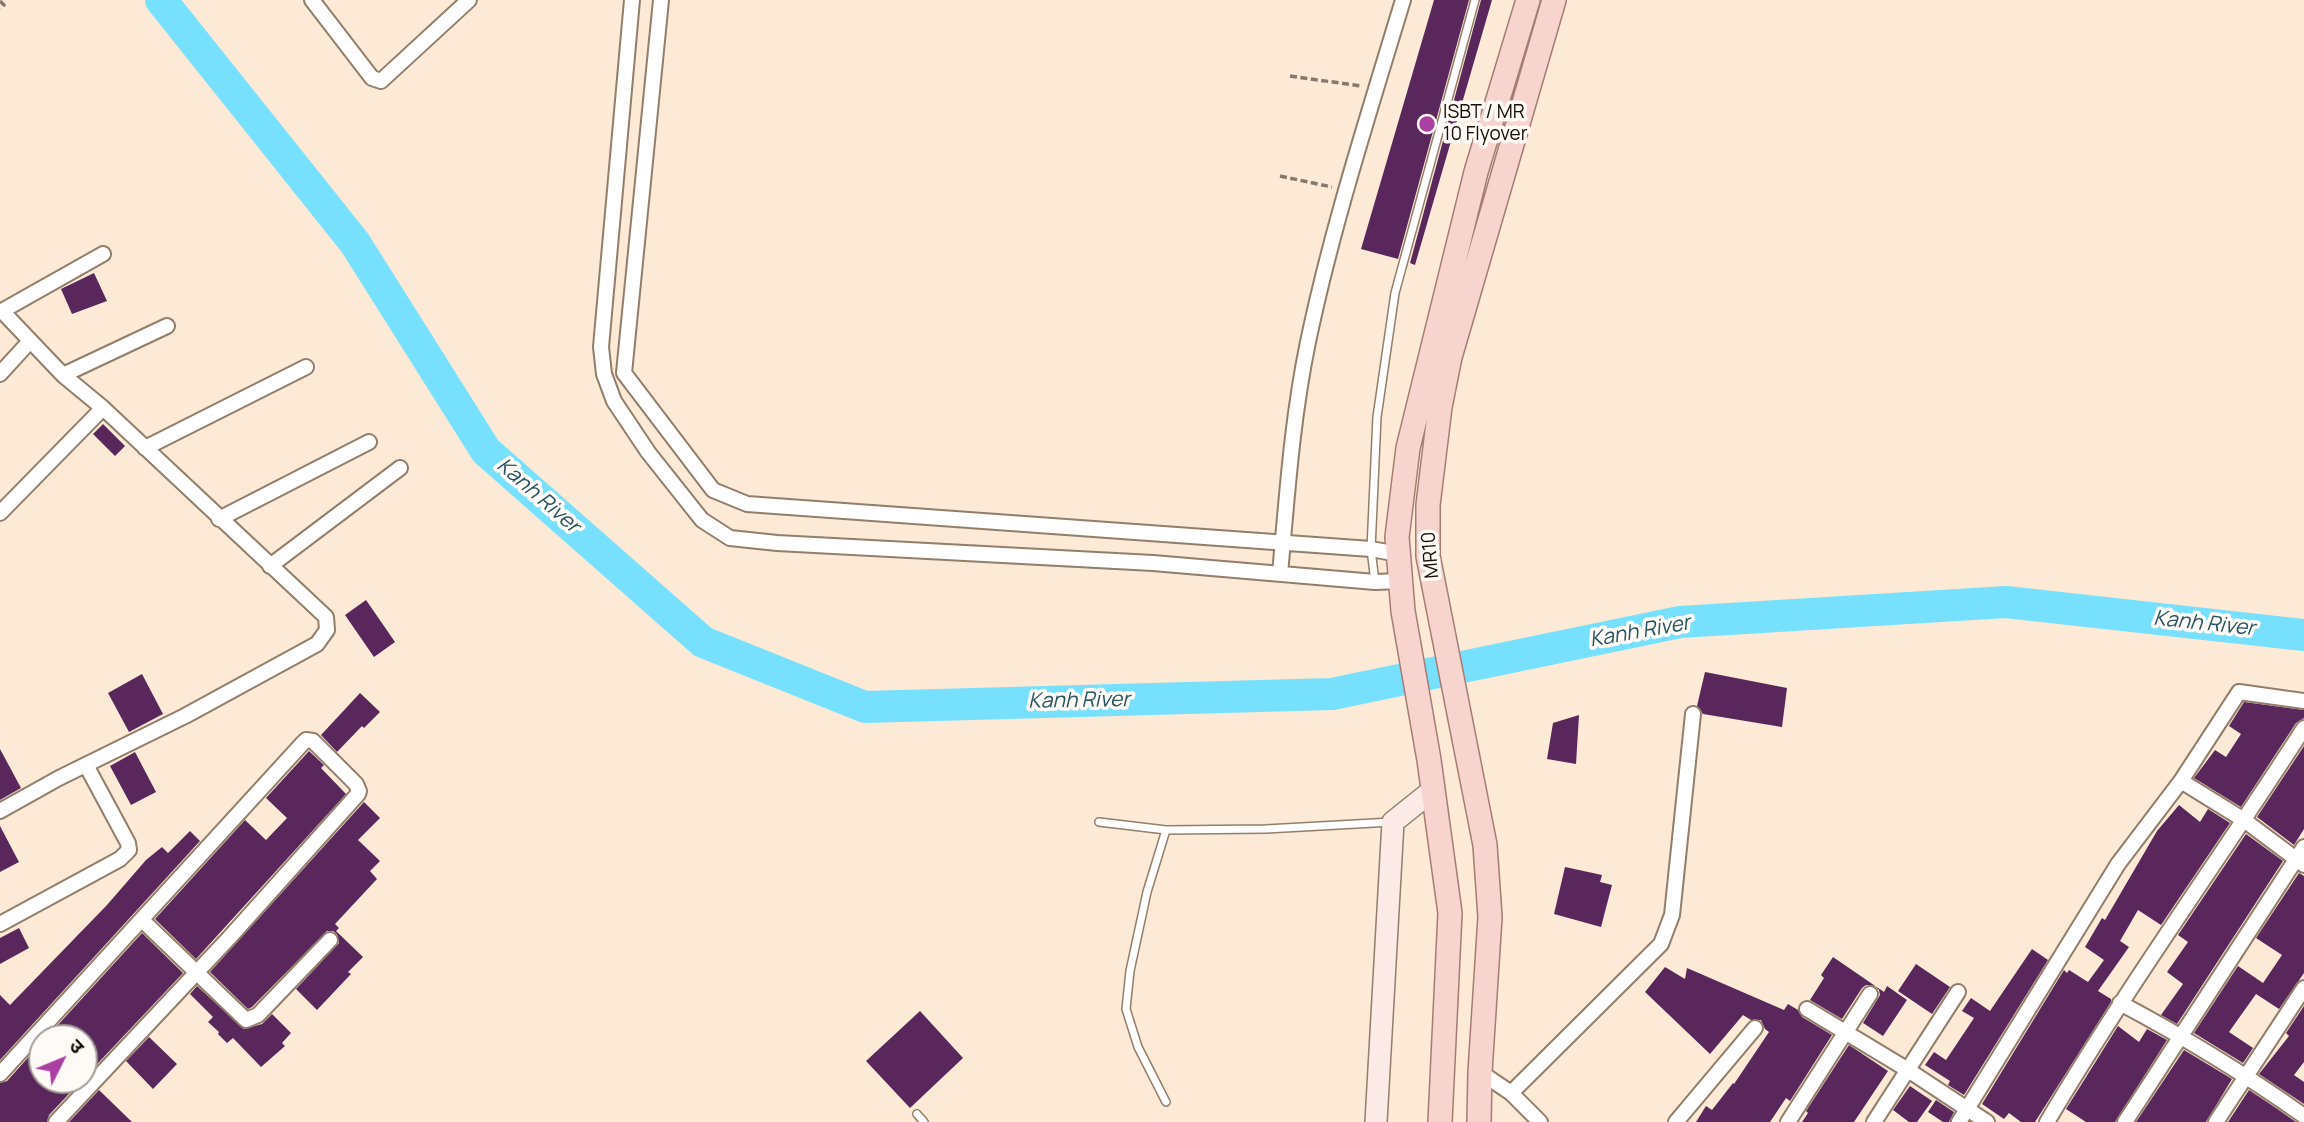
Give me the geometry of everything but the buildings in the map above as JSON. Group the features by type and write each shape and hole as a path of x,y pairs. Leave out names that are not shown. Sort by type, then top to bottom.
{"main road":[{"name":"MR10","path":"1440,1122 1450,913 1429,760 1404,611 1397,537 1408,449 1476,172 1528,0"},
{"name":"MR10","path":"1479,1122 1490,916 1485,845 1428,556 1428,505 1440,407 1450,357 1554,0"}],"street":[{"path":"312,0 372,78 381,80 469,0"},
{"path":"632,0 601,347 604,373 614,401 648,452 702,520 730,538 777,543 1153,563 1375,582 1401,581"},
{"path":"661,0 624,373 713,490 747,504 1283,542 1371,549 1398,554"},
{"path":"1280,574 1290,445 1308,343 1328,257 1403,0"},
{"path":"0,811 185,716 317,644 325,636 326,617 103,408 63,375 2,311 103,254"},
{"path":"63,375 167,327"},
{"path":"0,374 30,341"},
{"path":"145,448 306,367"},
{"path":"0,513 103,408"},
{"path":"219,519 369,442"},
{"path":"270,566 400,468"},
{"path":"1959,1122 2119,864 2181,780 2239,692 2304,701"},
{"path":"1511,1093 1637,970 1661,944 1668,932 1693,714"},
{"path":"2047,1122 2120,1003 2304,728"},
{"path":"0,1074 306,740 313,741 356,784 358,794 56,1122"},
{"path":"0,924 120,859 129,850 128,843 86,765"},
{"path":"2181,780 2300,862"},
{"path":"1376,1122 1393,822 1433,790"},
{"path":"2125,1122 2300,862 2304,847"},
{"path":"142,920 246,1020 252,1019 330,940"},
{"path":"2216,1122 2304,988"},
{"path":"1874,1122 1958,992"},
{"path":"1788,1122 1870,994"},
{"path":"2120,1003 2182,1036 2304,1115"},
{"path":"1807,1009 1987,1122"},
{"path":"1676,1122 1755,1028"},
{"path":"1480,1072 1511,1093 1540,1122"}],"lane":[{"path":"1375,582 1371,549 1377,417 1395,293 1475,0"},
{"path":"1099,822 1166,830 1393,822"},
{"path":"1166,830 1147,892 1130,971 1126,1009 1138,1047 1166,1102"},
{"path":"917,1114 924,1122"}],"path":[{"path":"0,1 4,5 0,8"},
{"path":"1290,76 1377,88"},
{"path":"1280,176 1347,190"}],"waterway":[{"name":"Kanh River","path":"161,0 355,243 486,451 703,642 865,707 1332,694 1680,622 2006,602 2304,635"}],"place":[{"name":"ISBT / MR 10 Flyover","path":"1427,124"}]}
